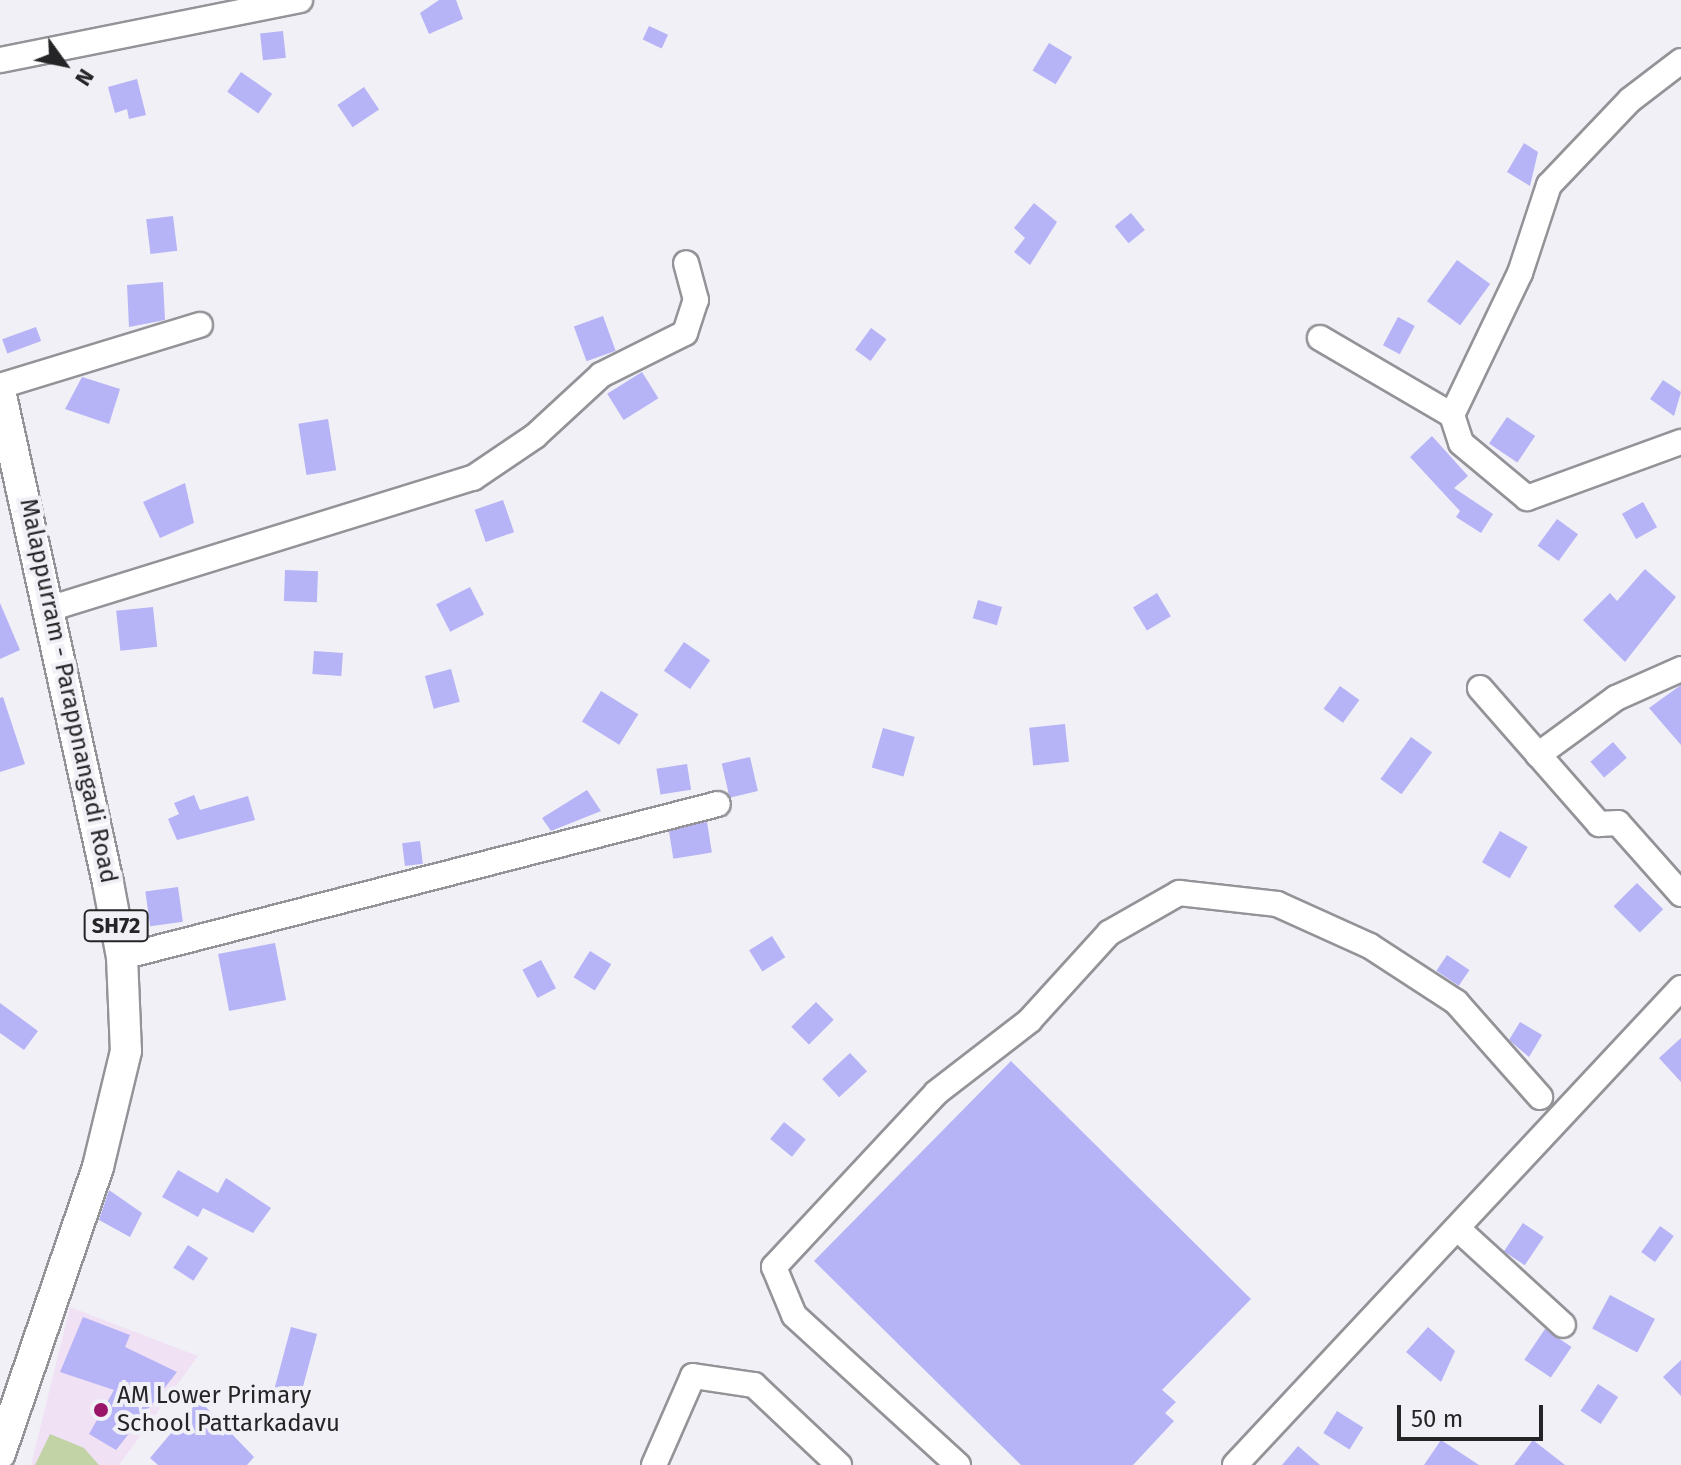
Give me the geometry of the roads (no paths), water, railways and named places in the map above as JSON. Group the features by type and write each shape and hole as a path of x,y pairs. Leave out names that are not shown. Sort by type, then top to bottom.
{"main road":[{"name":"Malappurram - Parappnangadi Road","path":"0,388 52,608 122,957 126,1051 102,1152 0,1454"}],"street":[{"path":"0,60 300,0"},
{"path":"1452,415 1520,273 1549,185 1630,100 1681,61"},
{"path":"52,608 473,478 535,436 601,375 685,333 696,300 686,263"},
{"path":"0,388 200,325"},
{"path":"1320,338 1452,415 1461,443 1527,498 1681,442"},
{"path":"1538,755 1616,698 1681,669"},
{"path":"1480,688 1599,824 1618,823 1681,894"},
{"path":"122,957 718,804"},
{"path":"958,1465 794,1315 774,1267 936,1093 1029,1021 1109,933 1179,893 1277,904 1370,946 1456,1002 1540,1097"},
{"path":"1235,1465 1681,988"},
{"path":"1458,1229 1563,1325"},
{"path":"654,1465 693,1376 754,1385 839,1465"}],"place":[{"name":"AM Lower Primary School Pattarkadavu","path":"101,1410"}]}
